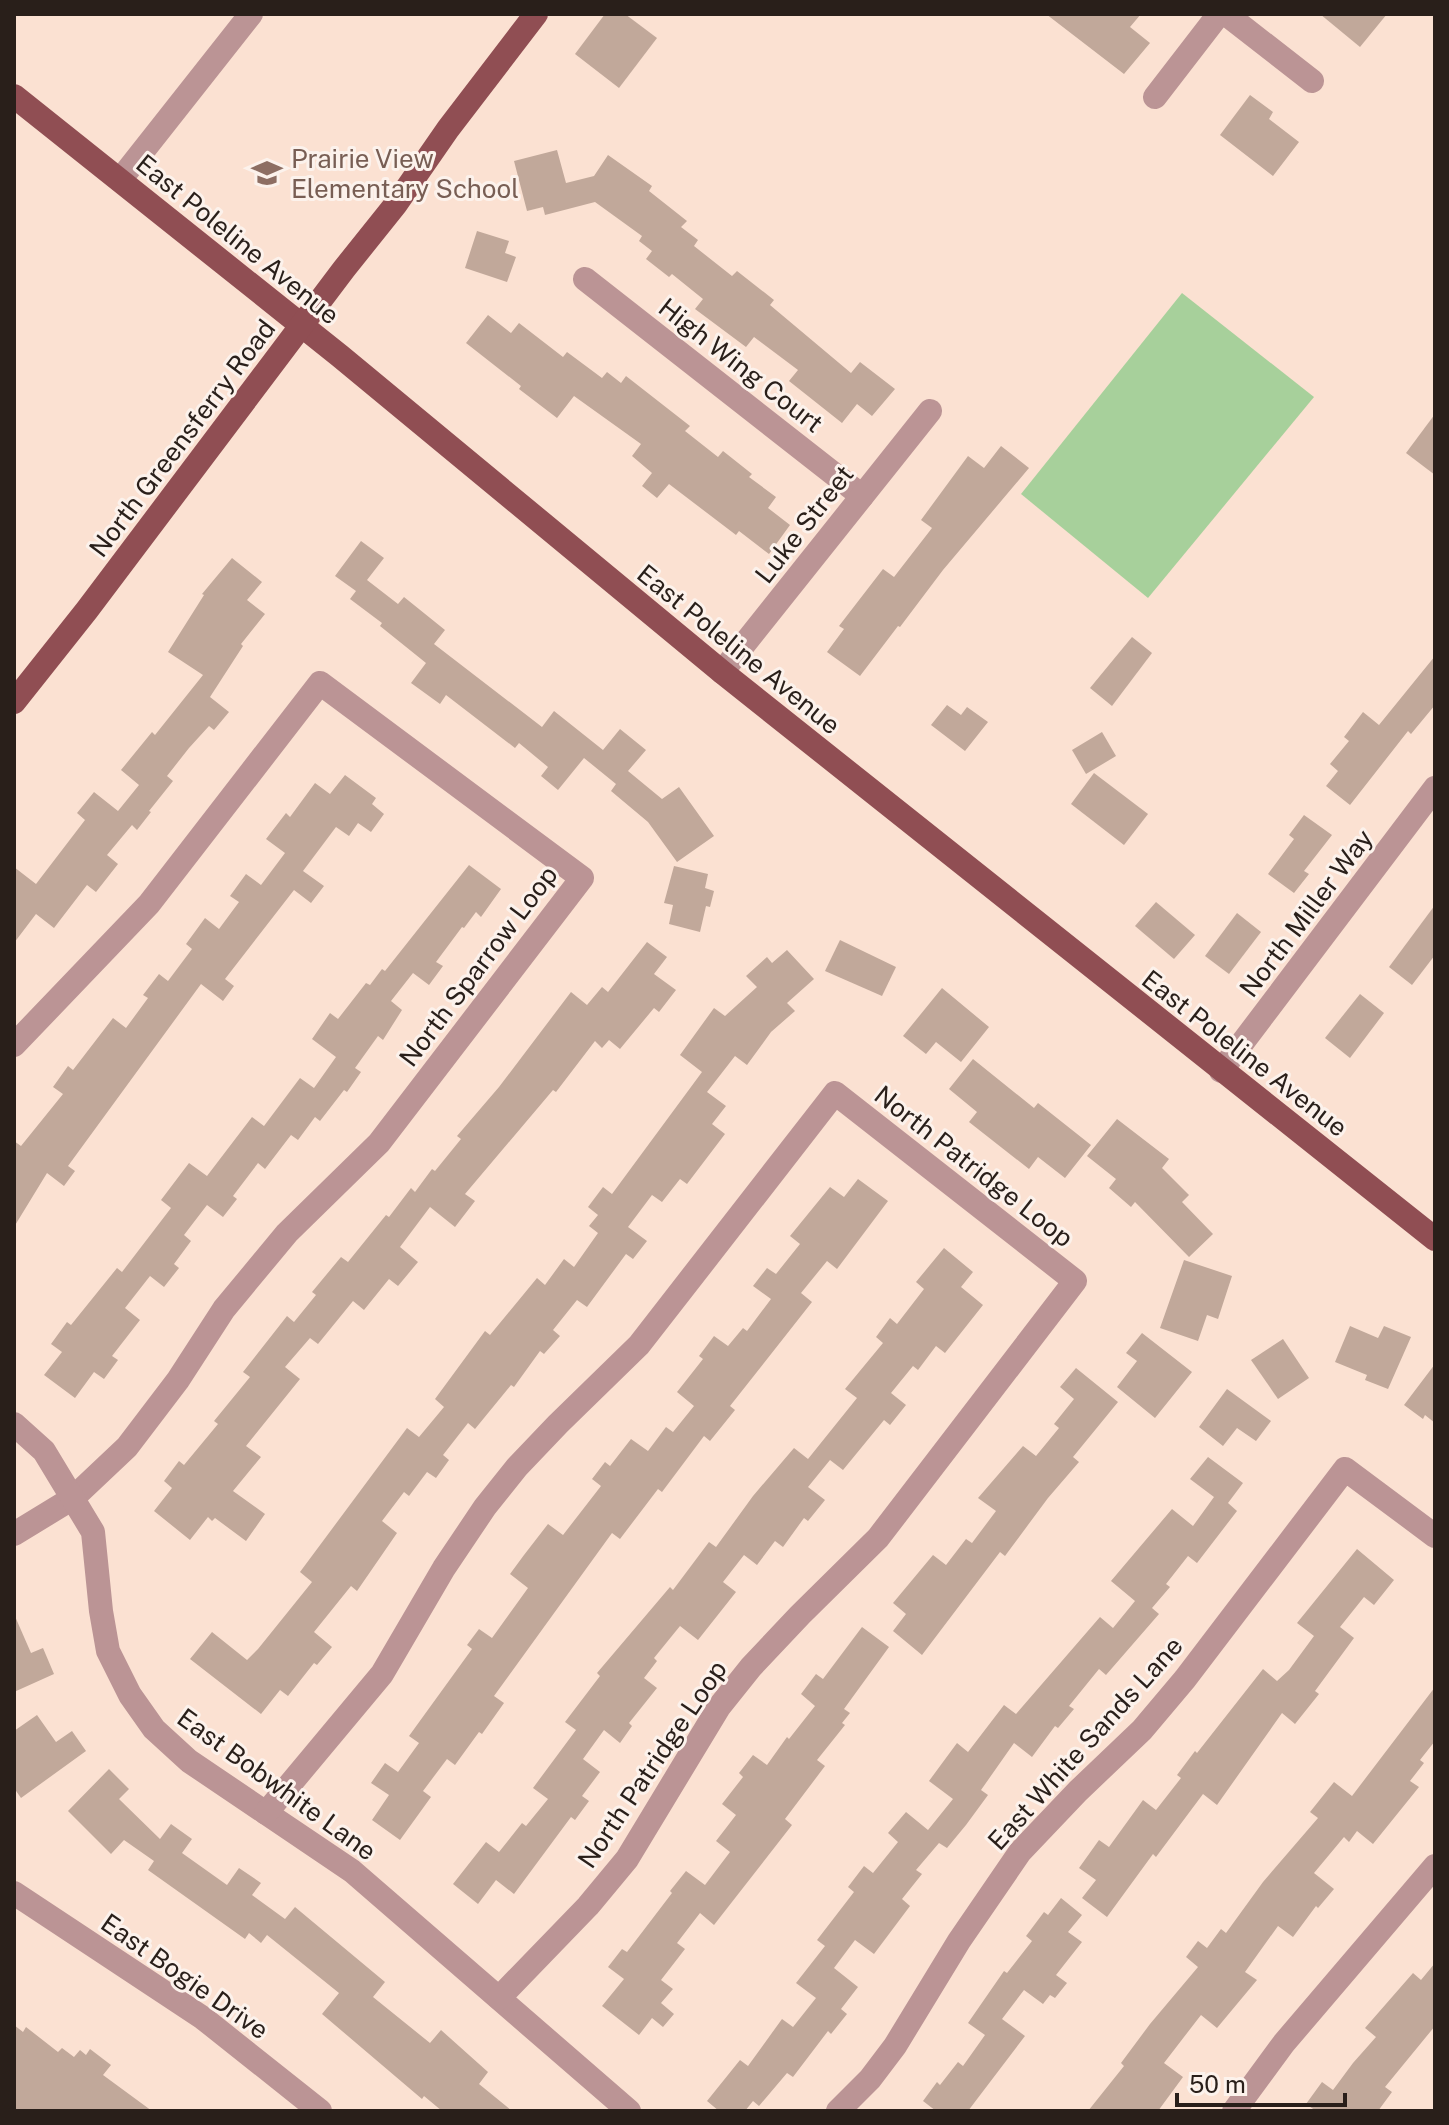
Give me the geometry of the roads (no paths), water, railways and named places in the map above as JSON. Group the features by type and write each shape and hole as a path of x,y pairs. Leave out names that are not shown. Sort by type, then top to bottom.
{"main road":[{"name":"North Greensferry Road","path":"14,702 396,204 448,129 536,14"},
{"name":"East Poleline Avenue","path":"14,96 301,326 722,672 1435,1239"}],"street":[{"path":"120,180 251,14"},
{"path":"1155,97 1219,14"},
{"path":"1226,14 1312,81"},
{"name":"High Wing Court","path":"585,279 862,496"},
{"name":"Luke Street","path":"722,672 930,411"},
{"name":"North Sparrow Loop","path":"14,1045 149,904 320,683 582,878 379,1143 287,1233 224,1309 178,1380 127,1447 73,1498 14,1534"},
{"name":"North Miller Way","path":"1221,1071 1435,788"},
{"name":"North Patridge Loop","path":"266,1813 382,1674 444,1568 485,1507 517,1467 639,1345 835,1093 1075,1281 878,1538 751,1667 719,1707 627,1859 588,1906 499,1998"},
{"name":"East Bobwhite Lane","path":"14,1424 44,1451 93,1532 108,1651 130,1695 154,1729 189,1761 352,1871 629,2111"},
{"name":"East White Sands Lane","path":"838,2111 870,2079 895,2046 934,1979 1020,1852 1142,1730 1185,1679 1345,1469 1435,1536"},
{"path":"1234,2111 1284,2043 1435,1866"},
{"name":"East Bogie Drive","path":"14,1893 203,2018 314,2109"}],"place":[{"name":"Prairie View Elementary School","path":"267,173"}]}
